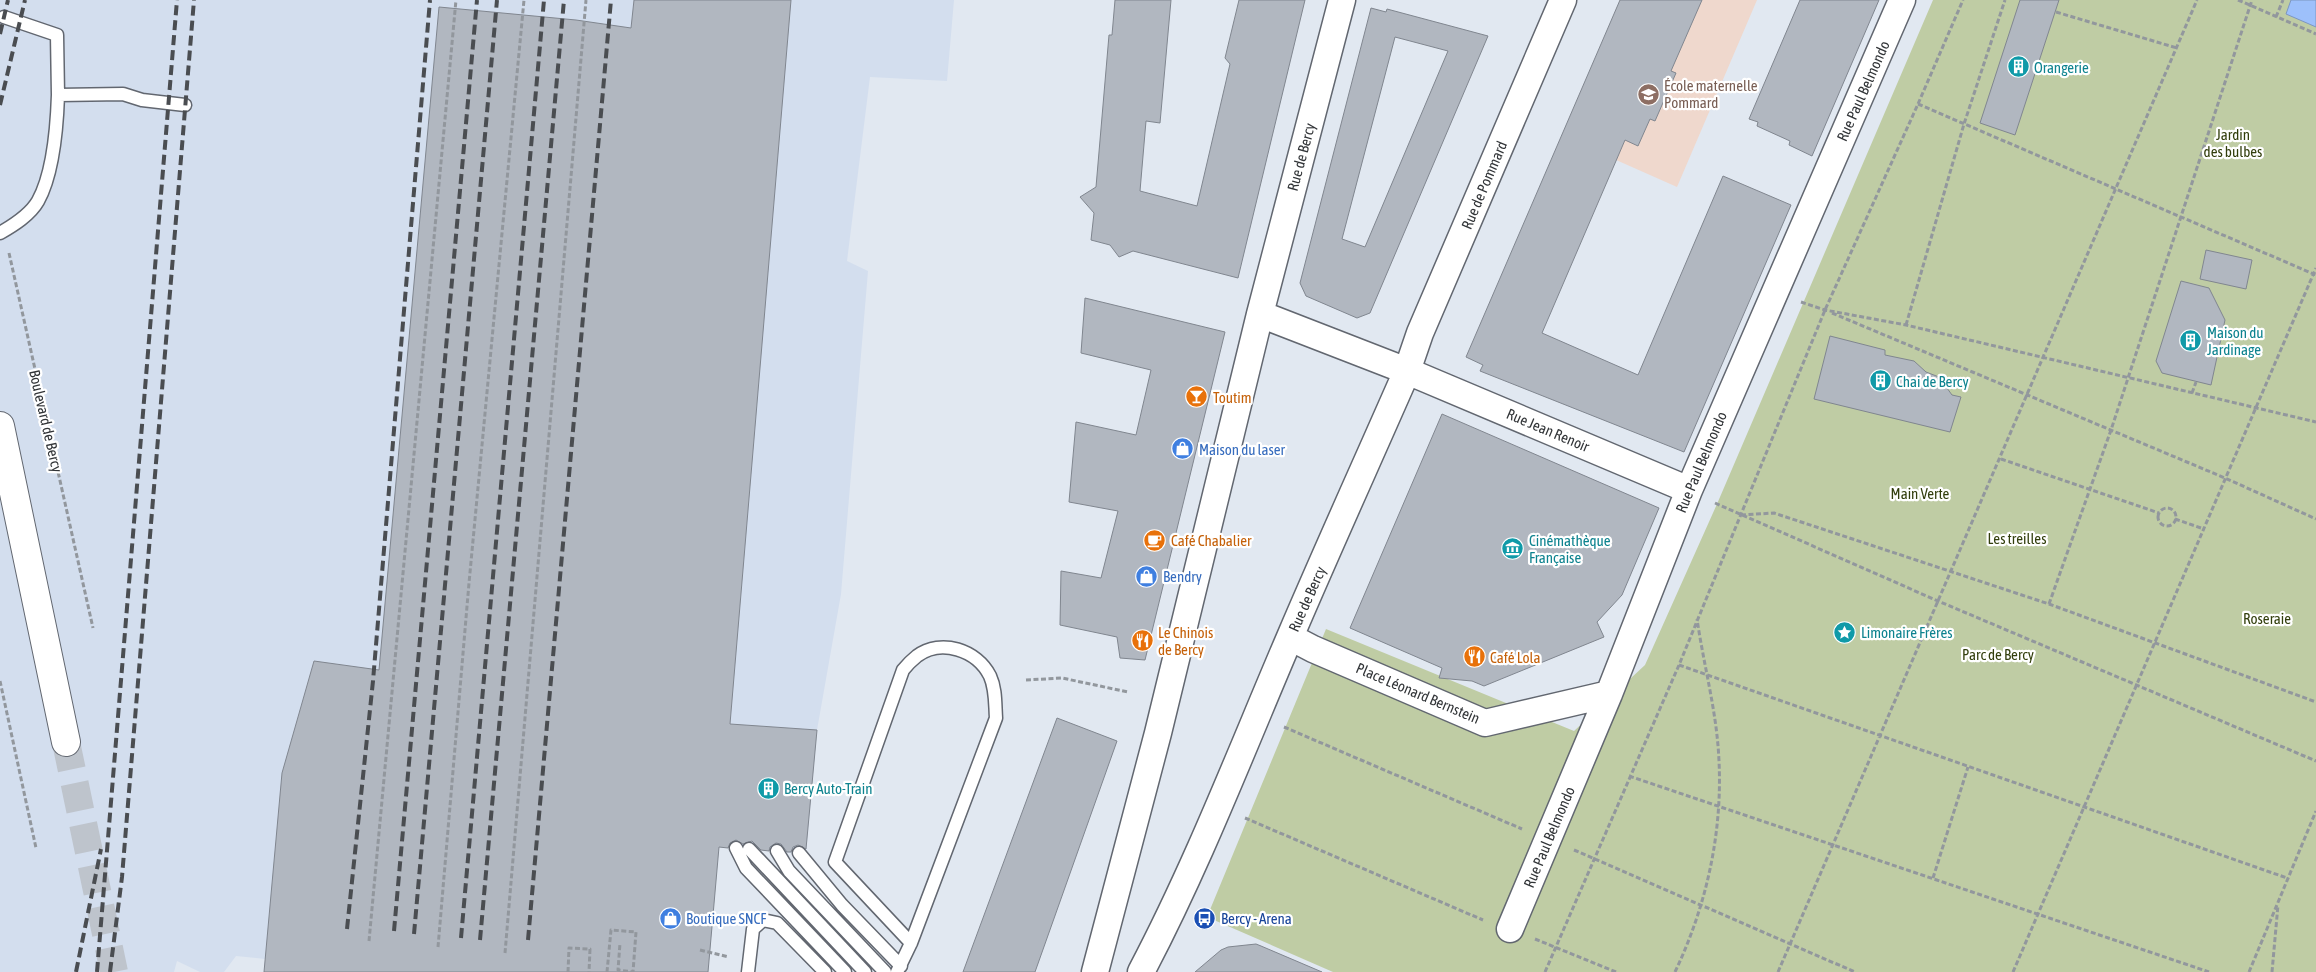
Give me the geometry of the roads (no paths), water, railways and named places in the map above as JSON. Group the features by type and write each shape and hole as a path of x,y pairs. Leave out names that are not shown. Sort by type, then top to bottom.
{"main road":[{"path":"0,426 66,742"}],"street":[{"name":"Rue de Bercy","path":"1095,972 1158,734 1260,314 1342,0"},
{"name":"Rue de Pommard","path":"1407,371 1420,333 1563,0"},
{"name":"Rue Paul Belmondo","path":"1510,929 1608,694 1689,490 1902,0"},
{"path":"1260,314 1407,371"},
{"name":"Rue de Bercy","path":"1141,972 1168,922 1407,371"},
{"name":"Rue Jean Renoir","path":"1407,371 1689,490"},
{"name":"Place Léonard Bernstein","path":"1290,637 1485,722 1608,694"}],"lane":[{"path":"2,232 22,219 38,201 48,172 57,116 58,95 57,35 4,17"},
{"path":"58,95 123,94 142,100 186,105"},
{"path":"798,853 899,969 911,943 996,718 994,687 990,676 974,657 949,647 932,649 918,655 903,670 835,862 911,943"},
{"path":"736,848 746,868 845,972"},
{"path":"749,849 865,972"},
{"path":"777,851 789,871 885,972"},
{"path":"748,972 752,929 763,920 777,923 825,972"}],"water":[{"path":"2291,0 2316,0 2316,27 2286,14"}],"tunnel":[{"path":"66,742 114,972"}],"railway":[{"path":"0,34 8,0"},
{"path":"0,105 25,0"},
{"path":"97,972 177,0"},
{"path":"110,972 122,877 194,0"},
{"path":"347,929 373,681 430,0"},
{"path":"394,931 477,0"},
{"path":"414,934 497,0"},
{"path":"461,938 544,0"},
{"path":"480,940 564,0"},
{"path":"528,940 611,0"},
{"path":"76,972 101,849"}],"place":[{"name":"Orangerie","path":"2018,67"},
{"name":"École maternelle Pommard","path":"1648,94"},
{"name":"Maison du Jardinage","path":"2191,341"},
{"name":"Chai de Bercy","path":"1880,381"},
{"name":"Toutim","path":"1197,397"},
{"name":"Maison du laser","path":"1183,449"},
{"name":"Café Chabalier","path":"1155,540"},
{"name":"Cinémathèque Française","path":"1513,549"},
{"name":"Bendry","path":"1147,576"},
{"name":"Limonaire Frères","path":"1845,632"},
{"name":"Le Chinois de Bercy","path":"1142,641"},
{"name":"Café Lola","path":"1474,657"},
{"name":"Bercy Auto-Train","path":"768,788"},
{"name":"Boutique SNCF","path":"670,918"},
{"name":"Bercy - Arena","path":"1205,918"}],"park label":[{"name":"Jardin des bulbes","path":"2233,142"},
{"name":"Main Verte","path":"1920,493"},
{"name":"Les treilles","path":"2017,538"},
{"name":"Roseraie","path":"2267,618"},
{"name":"Parc de Bercy","path":"1998,654"}]}
